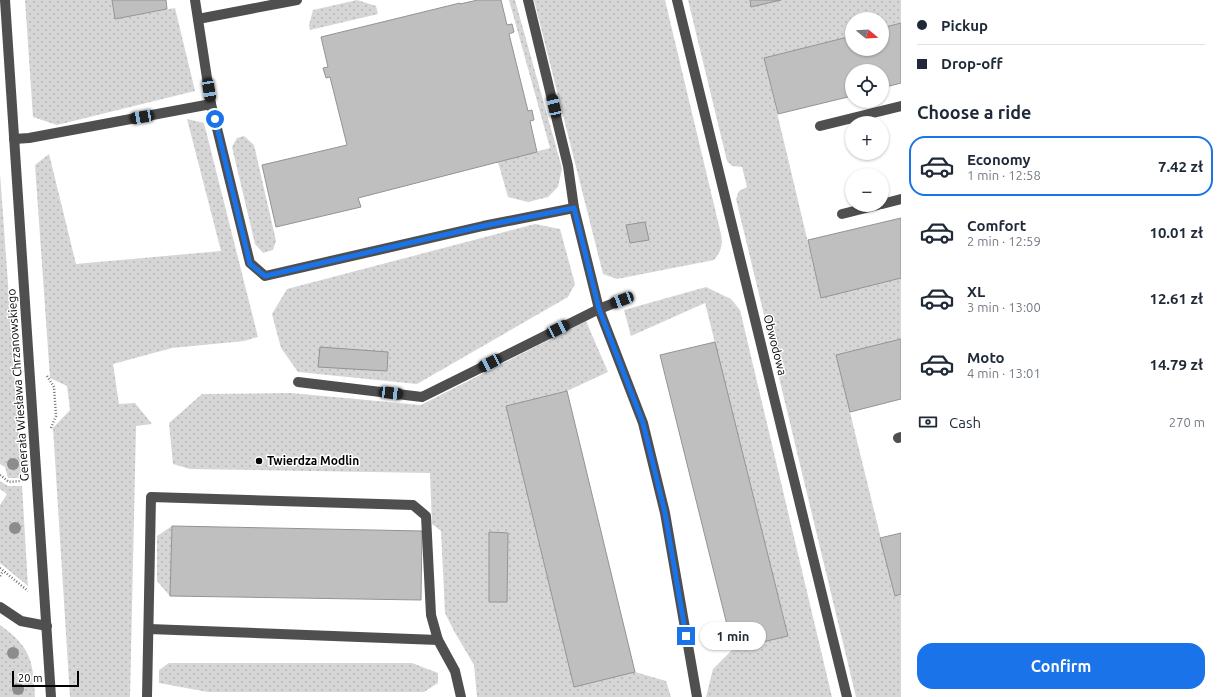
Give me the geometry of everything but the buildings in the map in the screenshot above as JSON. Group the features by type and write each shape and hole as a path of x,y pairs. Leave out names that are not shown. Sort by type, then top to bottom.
{"street":[{"name":"Generała Wiesława Chrzanowskiego","path":"5,0 3,19 14,139 51,697"},
{"path":"195,0 211,104 250,264 265,276 483,226 574,208"},
{"path":"198,19 297,0"},
{"path":"528,0 568,166 574,208 599,309 643,423 665,513 697,697"},
{"name":"Obwodowa","path":"677,0 847,697"},
{"path":"14,139 29,138 211,104"},
{"path":"820,126 901,106"},
{"path":"889,202 901,199"},
{"path":"842,214 850,212"},
{"path":"298,382 422,397 599,309 622,300"},
{"path":"147,697 151,497 413,505 426,516 432,615 438,640 455,671 461,697"},
{"path":"0,607 21,621 47,626"},
{"path":"149,629 438,640"}],"path":[{"path":"0,475 9,482 22,481"},
{"path":"0,568 28,591"},
{"path":"0,576 3,571"}],"shaded area":[{"path":"25,0 112,0 115,19 175,8 195,91 57,125 33,117"},
{"path":"357,0 376,6 378,14 310,30 309,25 313,10"},
{"path":"509,0 515,0 562,168 558,187 548,197 528,202 508,197 498,162 550,148"},
{"path":"534,0 665,0 721,234 721,248 714,260 617,279 603,274"},
{"path":"688,0 750,0 751,6 781,0 901,0 901,23 889,26 889,12 845,12 845,38 764,58 821,297 901,278 901,339 836,355 895,596 901,594 901,697 856,697 736,199 739,191 747,187 742,167 732,166 727,161"},
{"path":"187,119 204,123 258,337 244,341 172,348 113,364 119,404 135,403 152,424 136,426 130,697 70,697 53,428 70,410 67,386 50,378 35,165 49,154 76,264 221,251"},
{"path":"244,136 254,145 276,241 273,250 263,253 255,244 232,147 237,138"},
{"path":"0,173 22,478 8,478 5,467 0,464"},
{"path":"535,224 560,229 575,284 568,297 417,384 298,372 281,348 272,314 287,289"},
{"path":"706,287 731,299 740,310 832,697 706,697 713,669 733,649 788,635 705,303 631,336 624,310"},
{"path":"586,321 608,372 567,391 506,406 574,687 635,672 666,681 671,697 477,697 474,665 445,613 441,531 432,524 430,473 190,469 173,464 169,423 202,394 291,393 421,405"},
{"path":"0,481 8,486 22,486 28,586 0,563 0,505 7,494 0,489"},
{"path":"172,526 170,596 157,581 157,536"},
{"path":"0,625 18,640 28,656 33,674 35,697 0,697"},
{"path":"169,663 412,663 438,673 438,683 424,692 208,692 159,683 159,670"}],"place":[{"name":"Twierdza Modlin","path":"259,461"}],"route":[{"path":"215,119 250,264 265,276 483,226 574,208 599,309 643,423 665,513 686,636"}]}
